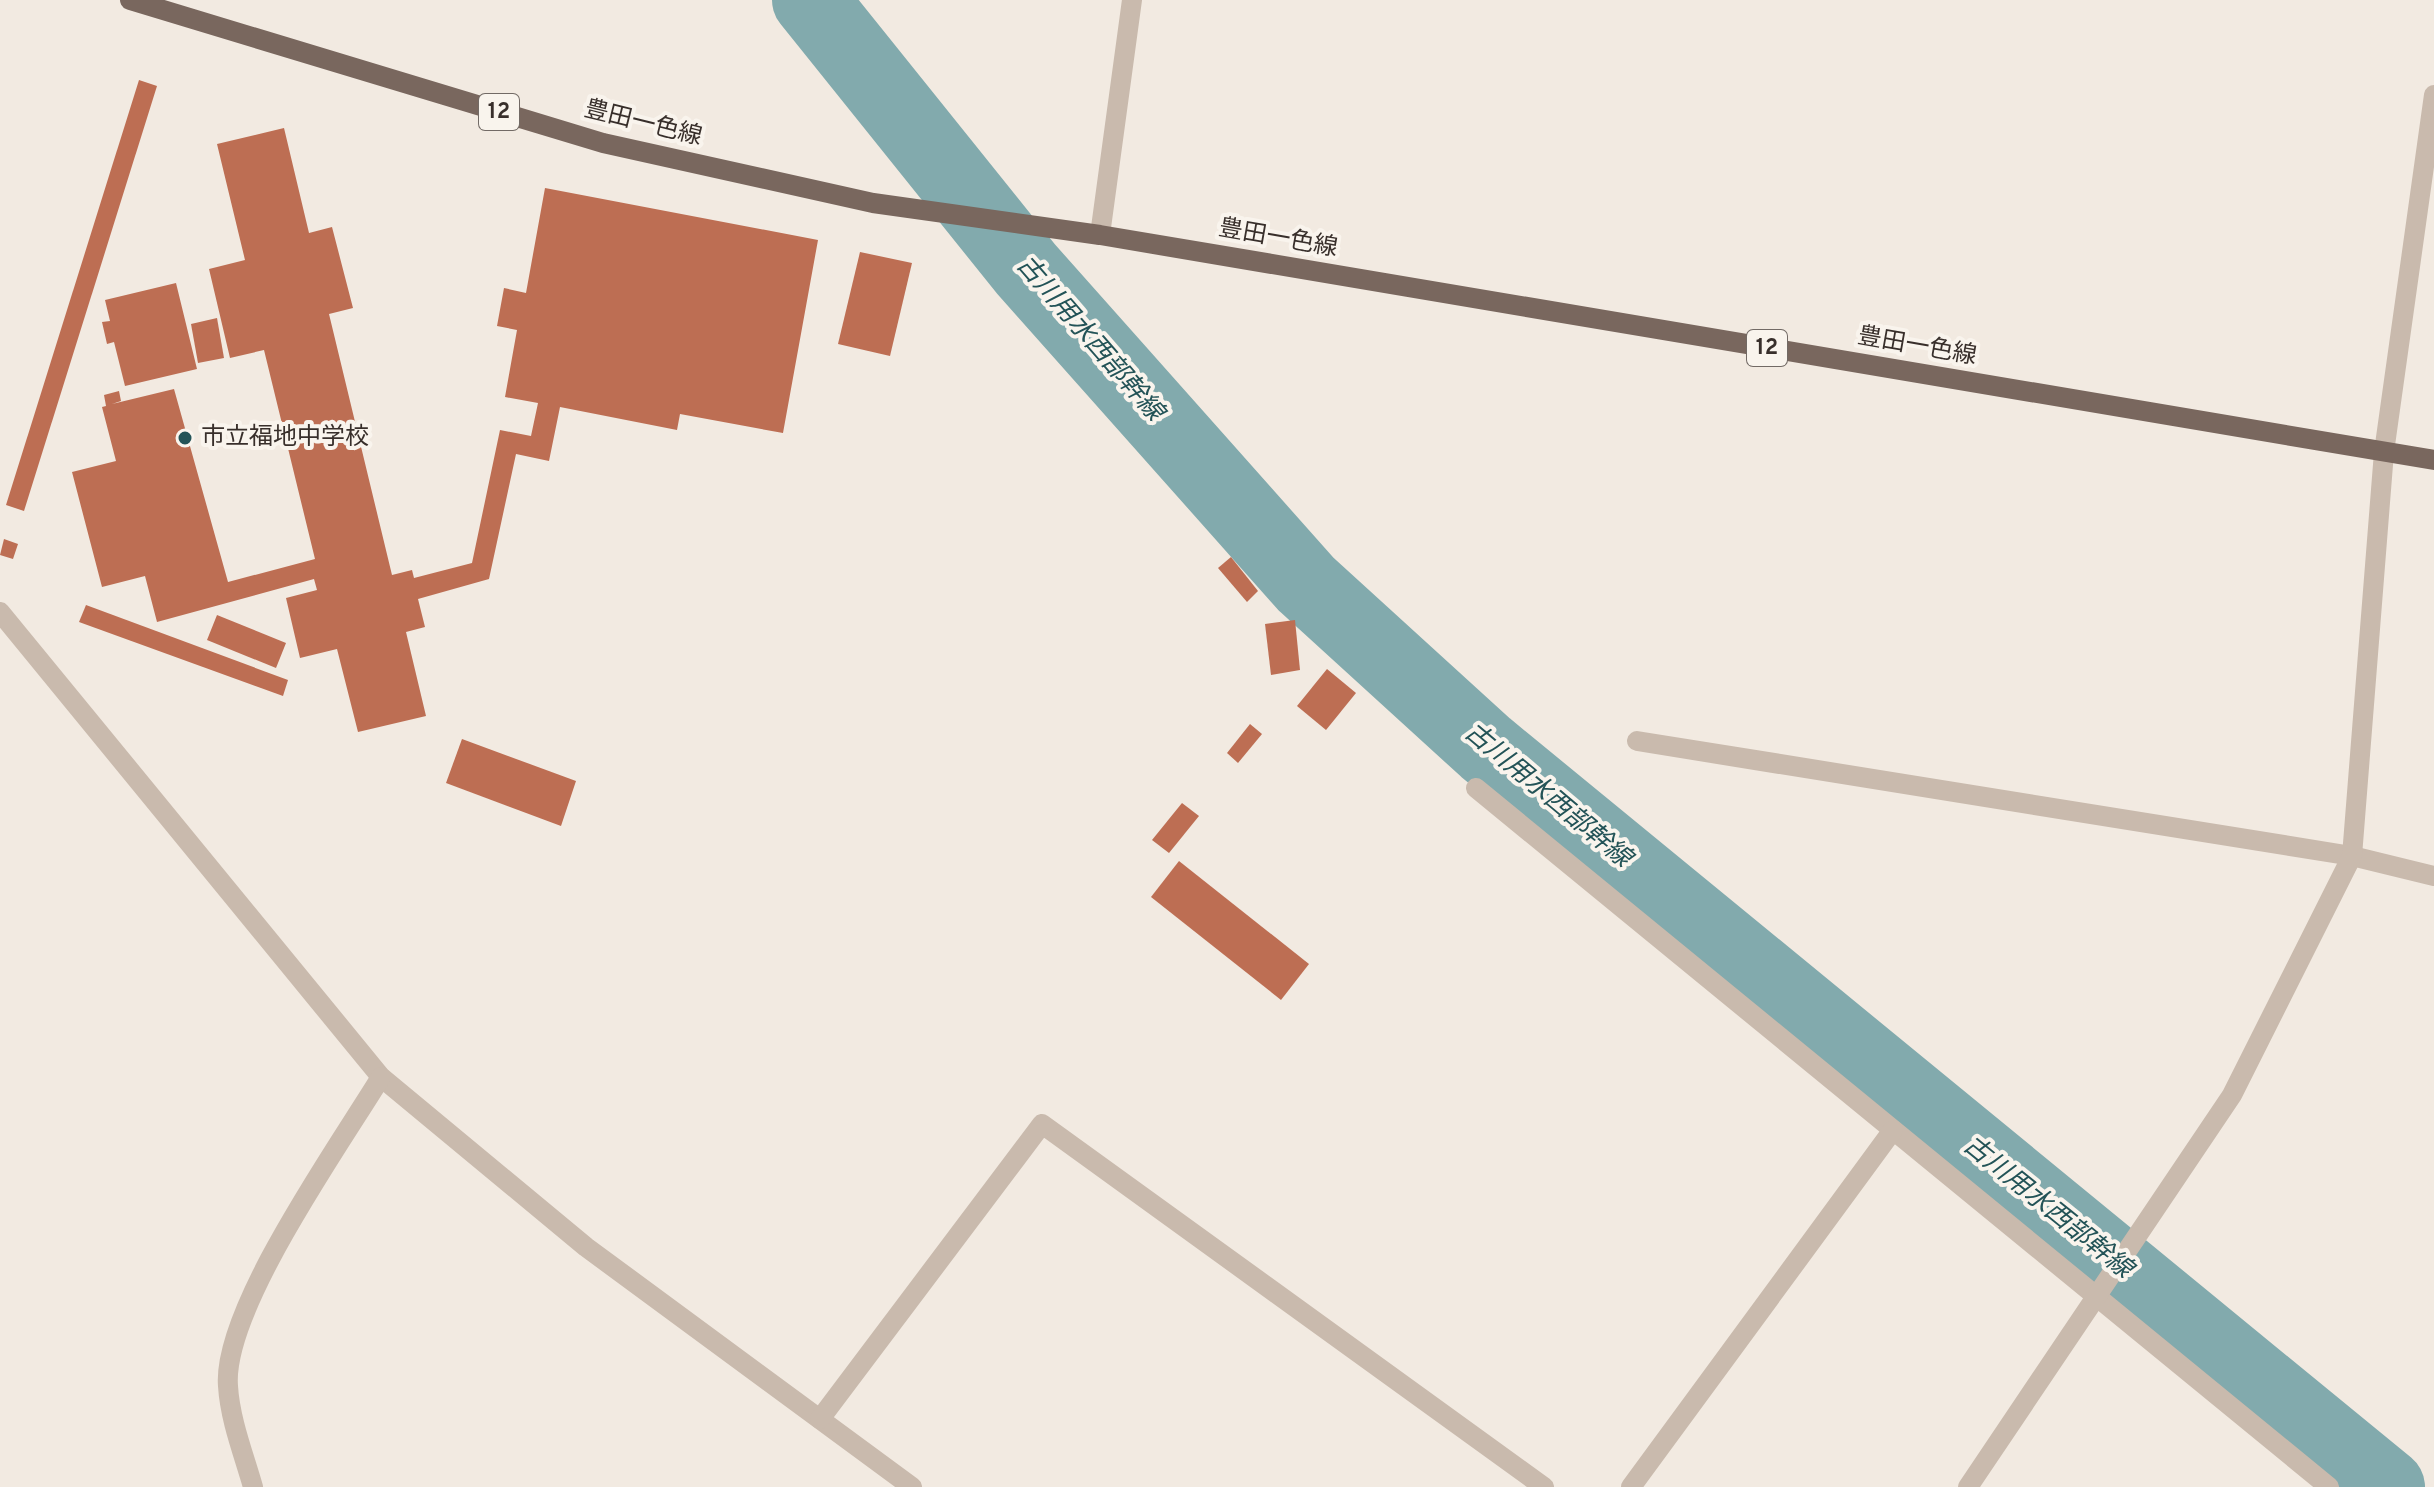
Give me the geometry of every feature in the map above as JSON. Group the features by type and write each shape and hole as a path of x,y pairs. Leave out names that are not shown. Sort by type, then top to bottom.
{"main road":[{"name":"豊田一色線","path":"130,0 603,143 873,203 1100,235 2434,460"}],"street":[{"path":"1100,235 1132,0"},
{"path":"1968,1487 2232,1095 2352,856 2384,452 2434,95"},
{"path":"0,612 381,1077 586,1247 912,1487"},
{"path":"1637,741 2352,856 2434,876"},
{"path":"1476,788 2329,1487"},
{"path":"253,1487 227,1384 236,1333 269,1261 381,1077"},
{"path":"820,1419 1042,1124 1544,1487"},
{"path":"1631,1487 1893,1130"}],"building":[{"path":"139,80 157,86 24,511 6,505"},
{"path":"284,128 309,233 332,227 353,308 329,314 392,575 412,570 414,578 472,563 500,430 531,436 538,403 505,397 517,330 497,326 504,288 526,293 545,188 818,240 783,433 680,414 677,430 560,407 549,461 516,454 489,579 418,599 425,627 406,632 426,716 358,732 337,649 300,658 286,598 317,590 314,579 157,622 145,576 102,587 72,472 116,461 102,407 106,406 104,395 119,391 121,401 112,404 174,389 228,582 315,559 264,350 230,358 209,269 245,260 217,144"},
{"path":"860,252 912,263 890,356 838,344"},
{"path":"176,283 197,369 125,386 114,342 107,344 102,322 110,321 105,300"},
{"path":"217,318 224,358 198,363 191,324"},
{"path":"4,539 18,544 13,559 0,555"},
{"path":"1231,557 1258,591 1247,602 1218,568"},
{"path":"86,605 288,680 283,696 79,622"},
{"path":"217,615 286,643 276,668 207,640"},
{"path":"1295,620 1300,670 1271,675 1265,624"},
{"path":"1327,669 1356,693 1326,730 1297,706"},
{"path":"1250,724 1262,734 1238,763 1227,753"},
{"path":"462,739 576,781 561,826 446,783"},
{"path":"1182,803 1199,816 1169,853 1152,840"},
{"path":"1179,861 1309,964 1281,1000 1151,897"}],"waterway":[{"name":"古川用水西部幹線","path":"810,0 1026,269 1306,584 1486,748 2387,1487"}],"place":[{"name":"市立福地中学校","path":"185,438"}]}
